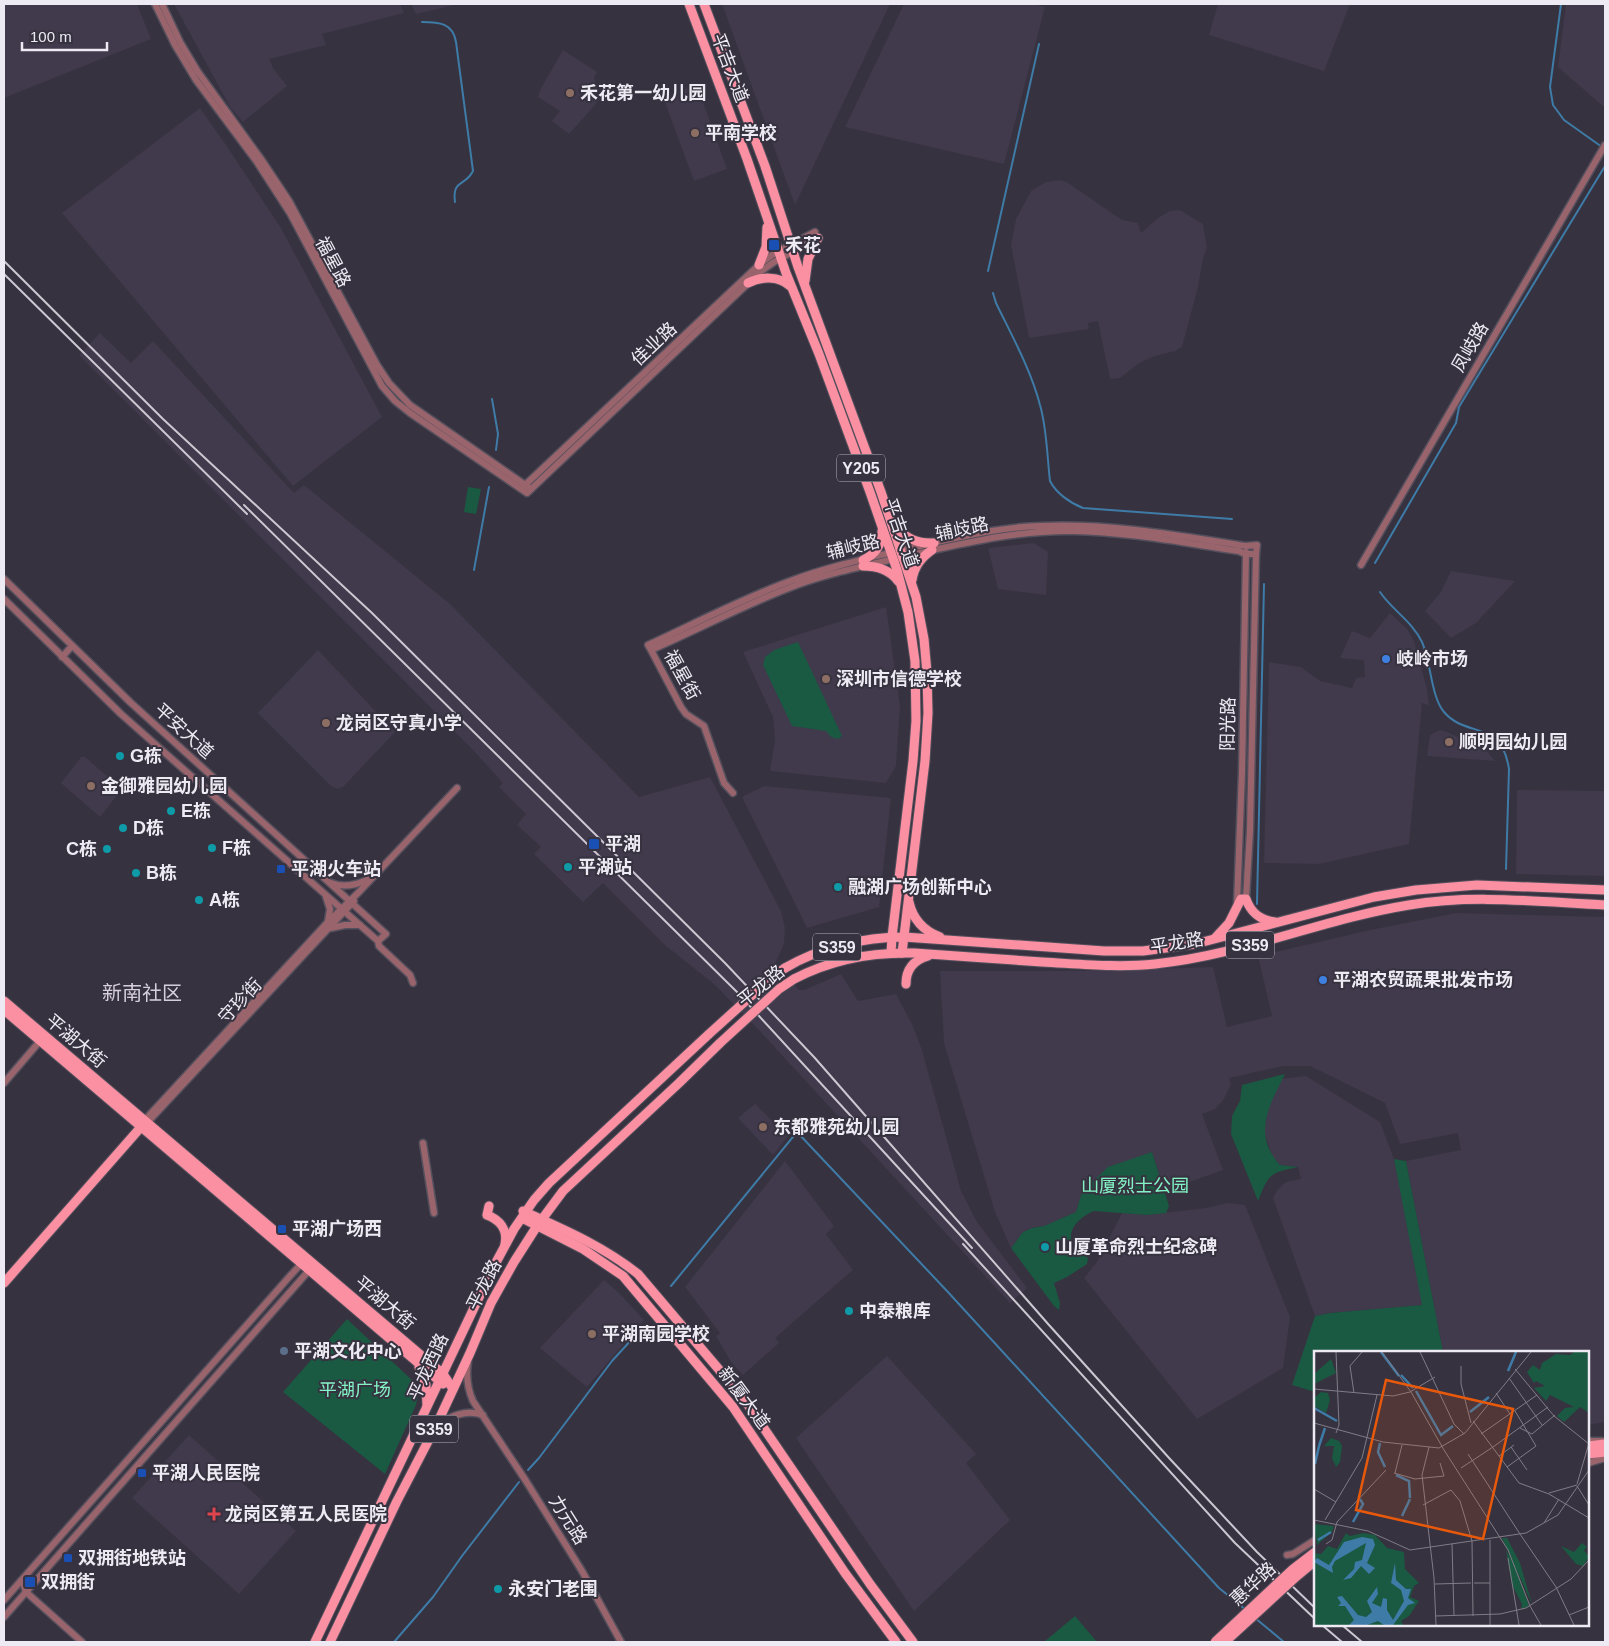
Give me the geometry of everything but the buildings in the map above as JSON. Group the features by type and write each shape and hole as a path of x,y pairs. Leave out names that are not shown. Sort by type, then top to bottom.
{"main road":[{"name":"平吉大道","path":"689,4 779,255 819,354 881,525 908,612 914,653 916,721 891,953"},
{"name":"平吉大道","path":"704,4 775,193 806,288 891,519 918,608 925,646 928,705 925,762 902,953"},
{"path":"760,198 775,193"},
{"path":"759,265 767,240 766,215"},
{"path":"806,288 806,266 816,235"},
{"path":"748,283 770,278 784,282 791,287"},
{"path":"801,311 813,307"},
{"path":"891,519 899,531 910,539 933,547 917,564 913,574 912,585"},
{"path":"863,563 874,554 879,546 882,536 881,525"},
{"path":"863,563 885,570 897,579 902,588"},
{"name":"平龙路","path":"493,1268 524,1214 549,1183 568,1164 771,978 802,959 831,948 877,938 904,937 1126,952 1168,948 1209,940 1374,897 1436,888 1496,885 1605,890"},
{"path":"908,897 912,913 919,923 931,933 948,940"},
{"path":"1209,940 1221,934 1225,929 1240,899 1246,899 1248,906 1256,915 1268,921 1281,922"},
{"name":"平龙路","path":"330,1642 397,1501 436,1426 491,1303 514,1262 540,1222 569,1185 679,1083 720,1042 779,989 794,979 834,963 891,953 1082,964 1138,965 1206,955 1350,917 1410,905 1473,900 1605,905"},
{"path":"906,984 907,972 910,967 920,959 934,954"},
{"name":"平湖大街","path":"4,1001 453,1389"},
{"name":"平湖大街","path":"4,1010 40,1041 144,1123 301,1264 311,1268 416,1362 441,1378"},
{"name":"守珍街","path":"4,1283 144,1123"},
{"path":"488,1210 503,1227 506,1240 505,1246"},
{"name":"新厦大道","path":"524,1214 583,1249 627,1280 733,1407 845,1573 896,1642"},
{"name":"新厦大道","path":"540,1222 587,1240 638,1274 744,1399 870,1584 913,1642"},
{"name":"平龙西路","path":"315,1642 493,1268"},
{"path":"416,1362 426,1385 428,1403 425,1412"},
{"path":"1589,1446 1605,1442"},
{"path":"1589,1454 1605,1452"},
{"name":"惠华路","path":"1215,1642 1314,1553"},
{"name":"惠华路","path":"1225,1642 1314,1562"}],"street":[{"name":"福星路","path":"155,4 175,45 196,80 257,162 290,212 382,386 410,414 526,489"},
{"name":"福星路","path":"162,4 180,42 198,72 289,201 389,383 410,405 526,489"},
{"name":"凤岐路","path":"1361,565 1605,145"},
{"name":"佳业路","path":"526,489 759,265 816,235"},
{"name":"佳业路","path":"526,489 779,255"},
{"path":"933,547 1004,529 1066,525 1133,529 1246,546 1257,545 1256,554"},
{"name":"辅歧路","path":"902,554 1008,535 1072,531 1129,535 1238,551 1245,554 1256,554"},
{"name":"阳光路","path":"1237,903 1242,772 1246,546"},
{"name":"辅岐路","path":"863,563 902,554"},
{"name":"阳光路","path":"1246,899 1250,830 1256,554"},
{"name":"福星街","path":"733,793 724,783 704,726 686,714 650,648 789,588 863,563"},
{"name":"平安大道","path":"4,579 130,702 386,934 378,941"},
{"name":"平安大道","path":"4,600 121,714 378,941 379,946 410,975 413,983"},
{"path":"62,657 72,646"},
{"name":"守珍街","path":"144,1123 457,788"},
{"path":"330,883 352,885 373,878"},
{"path":"324,893 330,909 328,926 360,925"},
{"path":"4,1082 40,1041"},
{"path":"423,1143 434,1213"},
{"path":"4,1600 301,1264"},
{"path":"4,1617 311,1268"},
{"name":"力元路","path":"470,1353 467,1369 468,1391 473,1401 582,1570 621,1642"},
{"path":"436,1426 457,1414 476,1413 484,1416"},
{"path":"1589,1441 1605,1442"},
{"path":"1589,1463 1605,1458"},
{"path":"1287,1555 1293,1554 1314,1541"},
{"path":"1303,1574 1314,1568"},
{"path":"22,1580 26,1592 82,1642"}],"shaded area":[{"path":"4,4 137,4 151,39 4,98"},
{"path":"174,4 400,4 404,13 322,34 326,45 269,59 273,68 287,86 243,122 230,107"},
{"path":"411,4 459,4 416,14"},
{"path":"722,4 890,4 795,205"},
{"path":"904,4 1033,4 1045,7 1004,164 845,127"},
{"path":"1218,4 1350,4 1324,71 1209,35"},
{"path":"1566,4 1605,4 1605,108 1558,67"},
{"name":"禾花第一幼儿园","path":"563,50 597,72 594,78 602,97 569,134 552,121 560,111 538,97 540,90"},
{"name":"平南学校","path":"697,85 727,169 694,181 663,97"},
{"path":"200,108 281,228 382,417 293,486 62,213"},
{"path":"1060,180 1067,182 1122,220 1138,223 1141,233 1158,218 1170,211 1180,210 1203,224 1207,248 1182,347 1139,363 1120,378 1110,379 1098,321 1088,323 1089,329 1029,338 1011,245 1016,219 1031,191 1046,182"},
{"path":"100,333 131,363 153,341 294,493 304,485 450,604 639,797 710,777 781,911 785,928 784,944 775,964 799,990 804,990 841,974 858,1001 896,994 912,1024 922,1050 961,1191 977,1222 1027,1288 1010,1303 755,1026 714,984 666,946 603,883 583,902 534,854 541,847 517,825 526,814 499,787 503,783 474,751 79,355"},
{"path":"1034,543 1048,552 1046,595 998,589 988,548"},
{"path":"1451,571 1515,581 1476,623 1451,638 1425,611 1441,592"},
{"name":"深圳市信德学校","path":"886,607 900,706 896,766 886,783 770,771 775,740 773,717 743,652"},
{"path":"1390,613 1407,629 1414,641 1427,689 1429,706 1422,703 1409,844 1319,864 1264,863 1269,662 1301,667 1320,681 1352,688 1356,678 1365,677 1364,660 1340,658 1352,631 1370,638"},
{"name":"龙岗区守真小学","path":"318,650 395,732 344,786 338,789 331,786 258,713"},
{"name":"顺明园幼儿园","path":"1440,730 1485,749 1495,761 1427,756 1430,735"},
{"name":"金御雅园幼儿园","path":"81,757 85,757 122,789 100,817 61,783"},
{"path":"764,786 891,798 879,907 807,928 742,797"},
{"path":"1517,790 1605,791 1605,876 1516,874"},
{"path":"1456,913 1605,917 1605,1422 1589,1425 1589,1351 1443,1351 1406,1161 1461,1150 1458,1133 1400,1144 1385,1103 1310,1066 1284,1066 1229,1078 1231,1084 1224,1099 1215,1109 1202,1114 1223,1170 1165,1191 1152,1152 1082,1192 1076,1212 1044,1226 1023,1232 1011,1248 995,1212 944,1043 940,971 1093,971 1213,967 1227,1027 1272,1016 1258,956 1370,930"},
{"path":"1306,1076 1380,1122 1394,1159 1423,1305 1315,1316 1273,1198 1278,1189 1286,1182 1301,1179 1298,1167 1280,1165 1272,1156 1264,1131 1262,1115 1280,1079"},
{"name":"东都雅苑幼儿园","path":"755,1104 788,1136 773,1155 738,1118"},
{"path":"785,1161 834,1226 826,1234 853,1270 775,1338 779,1343 743,1375 731,1362 716,1336 720,1333 685,1287"},
{"path":"1228,1203 1245,1205 1290,1317 1283,1368 1197,1419 1084,1278 1097,1262 1122,1213 1147,1215 1206,1208"},
{"name":"平湖南园学校","path":"604,1280 644,1320 587,1387 540,1348"},
{"path":"887,1356 976,1454 966,1463 1010,1520 914,1611 796,1438"},
{"name":"龙岗区第五人民医院","path":"189,1435 296,1531 239,1594 132,1498"}],"green space":[{"path":"468,487 481,489 476,514 464,512"},
{"path":"798,642 842,736 838,739 831,737 826,731 792,726 763,665 765,657 774,650"},
{"path":"1285,1074 1269,1109 1265,1131 1272,1154 1280,1165 1298,1167 1281,1171 1271,1176 1258,1201 1231,1134 1232,1116 1240,1101 1242,1085"},
{"name":"山厦烈士公园","path":"1152,1152 1169,1206 1166,1213 1147,1215 1094,1211 1080,1220 1073,1229 1071,1239 1076,1249 1088,1258 1087,1264 1054,1283 1060,1303 1059,1310 1054,1306 1011,1248 1023,1232 1044,1226 1076,1212 1082,1192 1108,1167"},
{"path":"1394,1159 1406,1161 1443,1351 1314,1351 1314,1392 1292,1385 1315,1316 1422,1305"},
{"name":"平湖广场","path":"347,1319 414,1382 417,1388 416,1405 385,1474 283,1392"},
{"path":"1075,1616 1097,1642 1044,1642"}],"waterway":[{"path":"1561,4 1550,87 1553,105 1564,120 1602,147"},
{"path":"422,22 434,22 448,27 452,31 456,42 473,171 470,176 457,186 455,202"},
{"path":"988,271 1039,44"},
{"path":"1375,563 1456,423 1459,407 1605,166"},
{"path":"993,293 1036,392 1044,423 1050,481 1060,493 1083,508 1232,519"},
{"path":"492,399 498,434 496,450"},
{"path":"474,570 489,487"},
{"path":"1257,904 1264,584"},
{"path":"1380,592 1413,628 1422,642 1436,698 1444,712 1453,720 1491,736 1499,742 1505,753 1509,769 1506,869"},
{"path":"671,1286 797,1132 947,1291 1219,1588 1246,1610"},
{"path":"528,1470 612,1361 643,1327"},
{"path":"394,1642 433,1597 519,1482"},
{"path":"1255,1618 1284,1642"}],"railway":[{"path":"4,261 163,419 372,613 725,963 814,1057 1049,1325 1170,1459 1257,1552 1314,1607"},
{"path":"4,274 247,514"},
{"path":"244,505 737,992 972,1248"},
{"path":"963,1244 1235,1543 1314,1618"},
{"path":"1323,1626 1342,1642"},
{"path":"1343,1626 1362,1642"}],"place":[{"name":"禾花第一幼儿园","path":"570,93"},
{"name":"平南学校","path":"695,133"},
{"name":"禾花","path":"774,245"},
{"name":"岐岭市场","path":"1386,659"},
{"name":"深圳市信德学校","path":"826,679"},
{"name":"龙岗区守真小学","path":"326,723"},
{"name":"顺明园幼儿园","path":"1449,742"},
{"name":"G栋","path":"120,756"},
{"name":"金御雅园幼儿园","path":"91,786"},
{"name":"E栋","path":"171,811"},
{"name":"D栋","path":"123,828"},
{"name":"平湖","path":"594,844"},
{"name":"F栋","path":"212,848"},
{"name":"C栋","path":"107,849"},
{"name":"平湖站","path":"568,867"},
{"name":"平湖火车站","path":"281,869"},
{"name":"B栋","path":"136,873"},
{"name":"融湖广场创新中心","path":"838,887"},
{"name":"A栋","path":"199,900"},
{"name":"平湖农贸蔬果批发市场","path":"1323,980"},
{"name":"东都雅苑幼儿园","path":"763,1127"},
{"name":"平湖广场西","path":"282,1229"},
{"name":"山厦革命烈士纪念碑","path":"1045,1247"},
{"name":"中泰粮库","path":"849,1311"},
{"name":"平湖南园学校","path":"592,1334"},
{"name":"平湖文化中心","path":"284,1351"},
{"name":"平湖人民医院","path":"142,1473"},
{"name":"龙岗区第五人民医院","path":"214,1514"},
{"name":"双拥街地铁站","path":"68,1558"},
{"name":"双拥街","path":"30,1582"},
{"name":"永安门老围","path":"498,1589"}],"district":[{"name":"新南社区","path":"142,993"}]}
